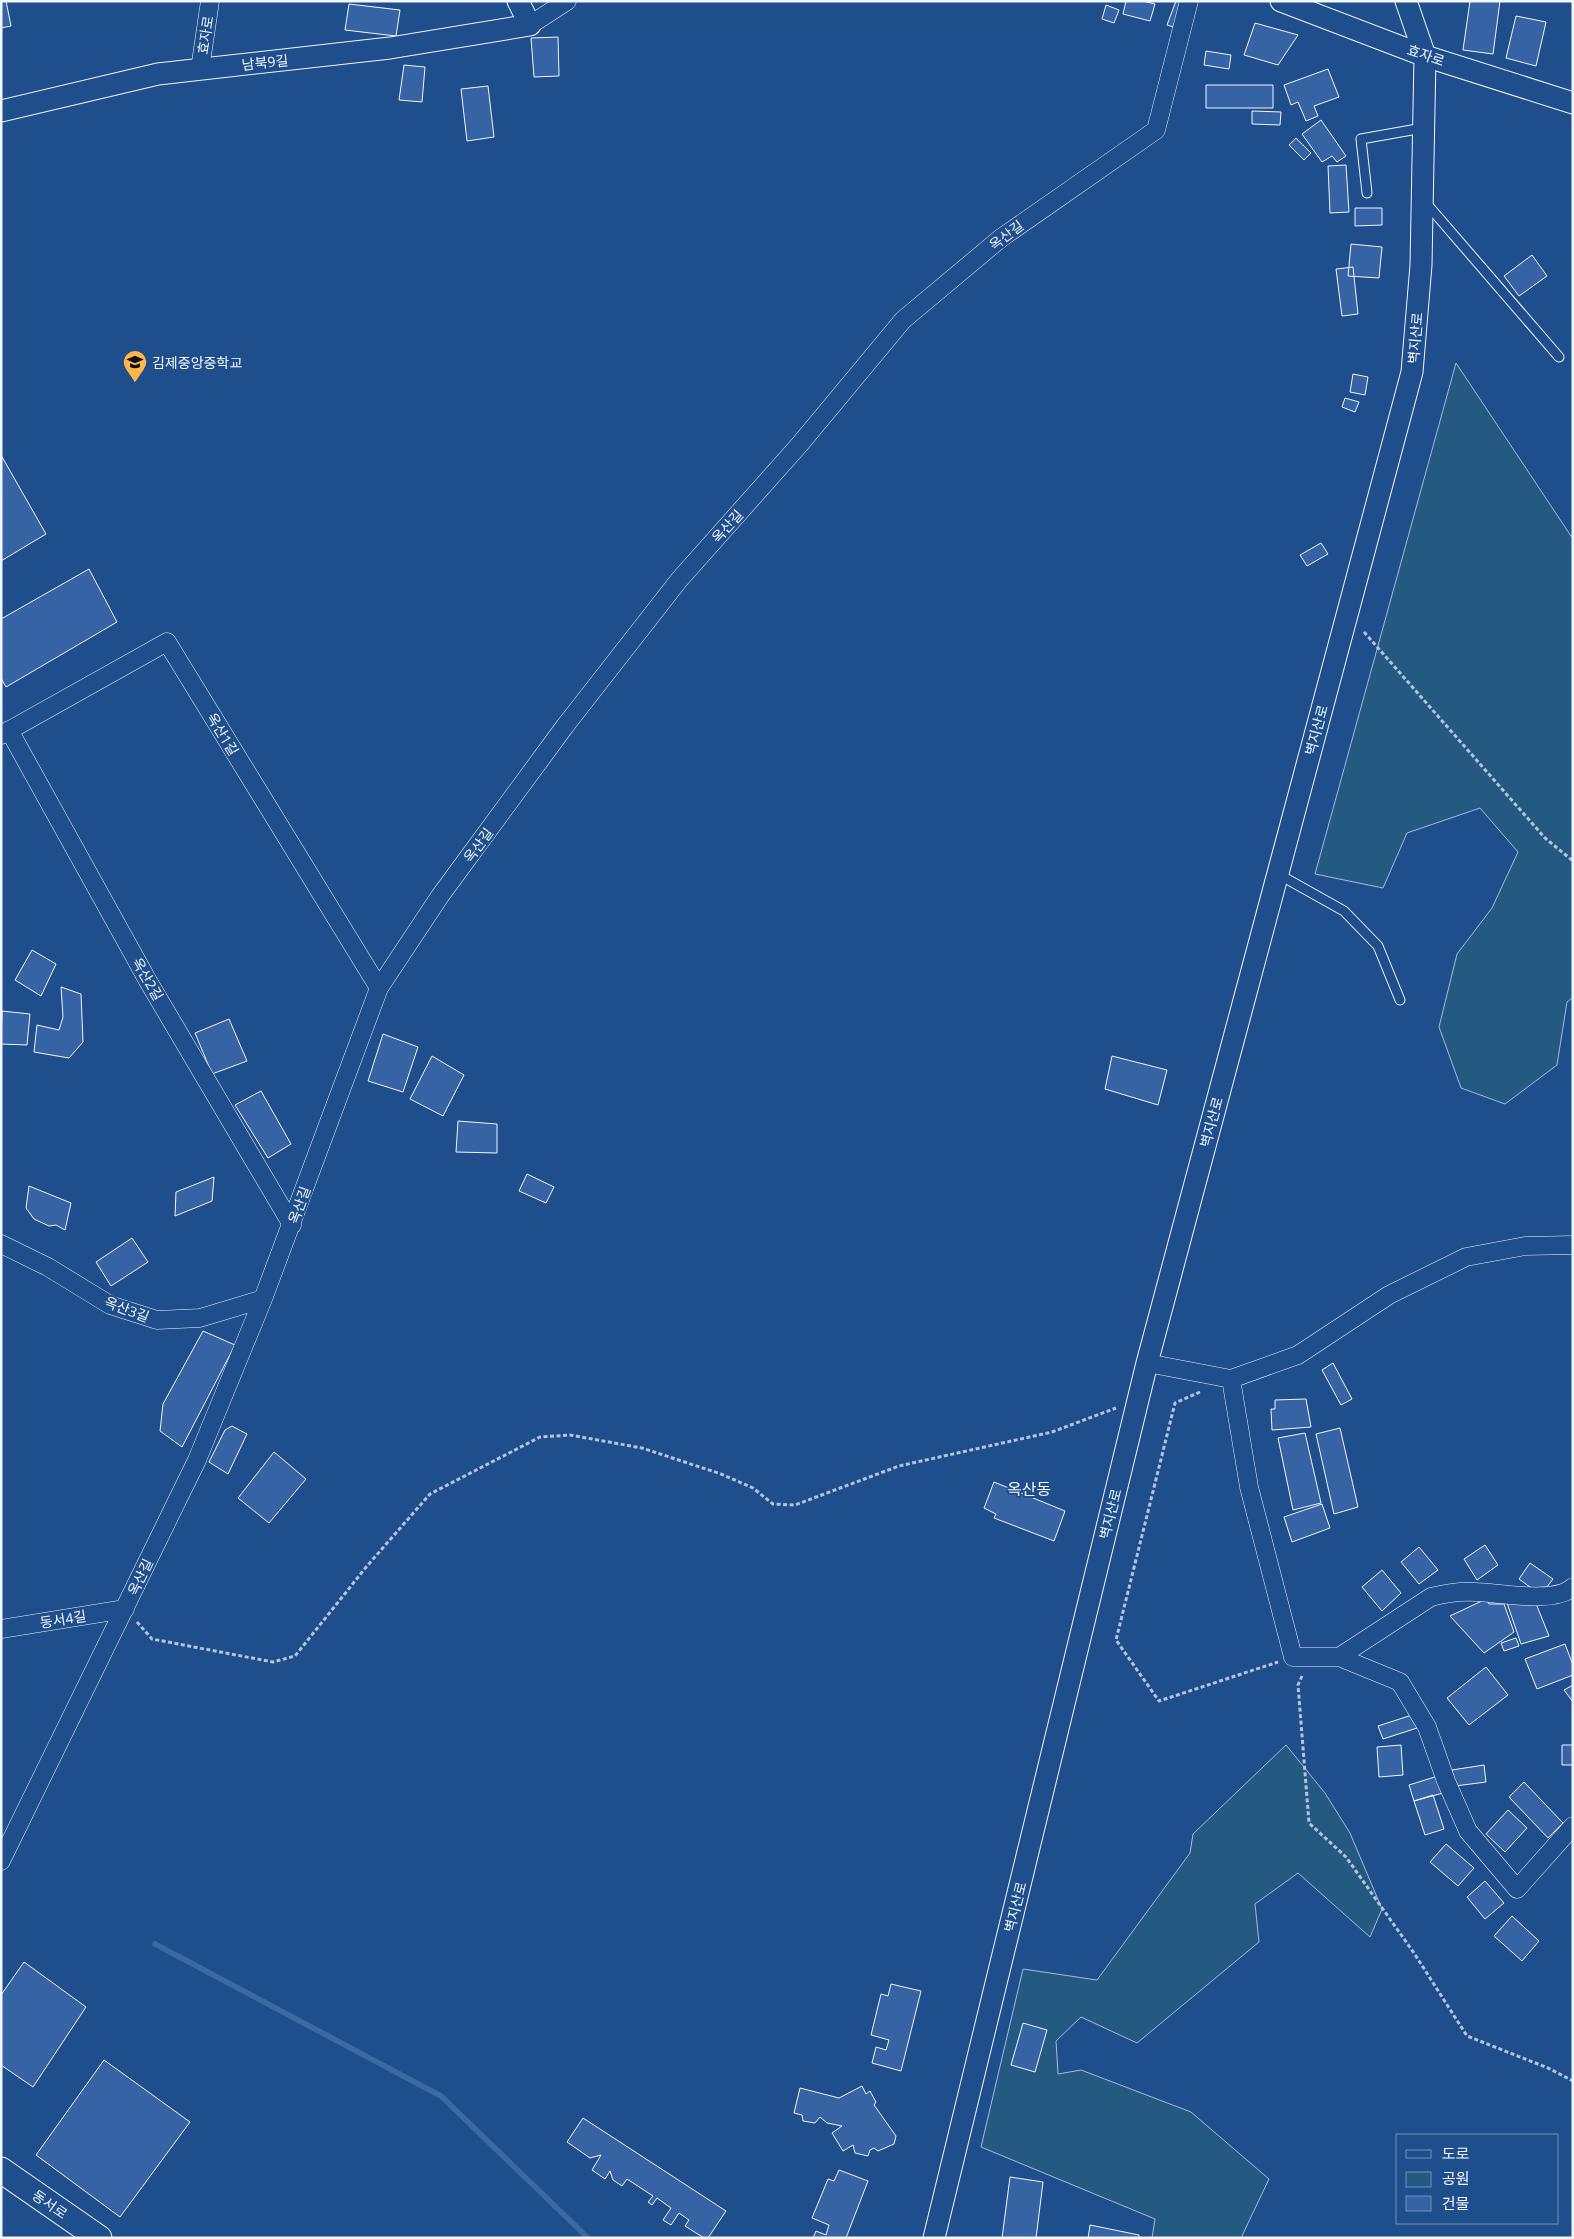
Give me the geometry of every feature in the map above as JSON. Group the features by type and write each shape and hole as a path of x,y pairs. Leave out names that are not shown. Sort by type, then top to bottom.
{"main road":[{"name":"동서로","path":"1,2170 99,2238"}],"street":[{"name":"효자로","path":"200,69 210,1"},
{"path":"518,1 530,25 567,1"},
{"name":"옥산길","path":"1,1861 7,1836 124,1609 196,1460 292,1225 378,988 440,896 560,734 679,580 800,444 903,320 1001,238 1156,130 1189,1"},
{"name":"효자로","path":"1282,1 1424,56 1573,102"},
{"name":"벽지산로","path":"934,2238 1147,1363 1412,372 1421,264 1424,56 1406,1"},
{"name":"남북9길","path":"1,111 158,74 390,48 530,25"},
{"name":"옥산1길","path":"5,732 167,642 378,988"},
{"name":"옥산2길","path":"5,732 148,981 292,1225"},
{"name":"옥산3길","path":"1,1244 48,1268 110,1305 157,1320 200,1318 263,1299"},
{"path":"1147,1363 1232,1379 1298,1355 1389,1295 1466,1257 1525,1246 1573,1245"},
{"path":"1232,1379 1249,1487 1292,1657 1339,1656 1400,1682 1428,1727 1446,1781 1468,1831 1517,1889 1573,1826"},
{"path":"1339,1656 1431,1597 1445,1593 1477,1592 1539,1596 1567,1592 1573,1586"},
{"name":"동서4길","path":"1,1629 124,1609"}],"lane":[{"path":"1366,193 1361,139 1424,128"},
{"path":"1422,199 1559,356"},
{"path":"1278,874 1344,911 1378,946 1400,1000"}],"path":[{"path":"1348,612 1545,838 1573,860"},
{"path":"1232,1379 1175,1403 1116,1640 1159,1701 1292,1657"},
{"path":"124,1609 152,1639 273,1662 295,1656 366,1566 430,1494 540,1437 570,1435 642,1448 721,1474 753,1488 773,1504 795,1505 899,1466 1052,1432 1138,1400"},
{"path":"1310,1657 1298,1684 1308,1823 1346,1857 1414,1953 1467,2036 1548,2068 1573,2081"}],"green space":[{"path":"1456,363 1573,539 1573,997 1567,1002 1557,1065 1505,1104 1461,1088 1439,1027 1457,954 1492,908 1518,852 1480,808 1407,833 1383,888 1315,874"},
{"path":"1286,1745 1325,1793 1350,1833 1382,1909 1370,1937 1298,1873 1255,1904 1259,1942 1137,2043 1081,2017 1056,2041 1058,2074 1081,2070 1191,2112 1269,2179 1241,2238 1152,2238 1155,2219 981,2147 1023,1969 1097,1980 1190,1853 1193,1834"}],"building":[{"path":"1,1 6,1 11,26 1,28"},
{"path":"1126,1 1143,1 1155,4 1150,21 1123,14"},
{"path":"1176,1 1183,1 1177,28 1167,25"},
{"path":"1470,1 1500,1 1493,54 1463,50"},
{"path":"349,4 400,10 396,36 345,30"},
{"path":"1106,5 1119,10 1114,23 1102,19"},
{"path":"1516,16 1546,22 1536,66 1506,58"},
{"path":"1255,23 1298,35 1278,65 1244,55"},
{"path":"558,37 559,76 534,77 531,38"},
{"path":"1206,51 1231,55 1229,69 1204,65"},
{"path":"404,65 425,67 422,102 399,100"},
{"path":"1328,69 1339,97 1314,106 1318,116 1306,121 1298,102 1291,105 1284,85"},
{"path":"1206,85 1273,85 1273,108 1206,108"},
{"path":"488,86 494,137 467,141 461,89"},
{"path":"1252,111 1281,112 1280,125 1252,124"},
{"path":"1321,120 1346,156 1337,162 1332,156 1322,162 1302,134"},
{"path":"1296,138 1311,153 1304,160 1289,145"},
{"path":"1346,165 1349,212 1330,213 1328,166"},
{"path":"1355,208 1382,208 1382,225 1355,226"},
{"path":"1351,244 1382,247 1379,278 1348,276"},
{"path":"1532,255 1547,276 1519,296 1504,276"},
{"path":"1353,267 1358,314 1342,316 1336,269"},
{"path":"1353,374 1368,377 1365,395 1350,392"},
{"path":"1345,398 1359,402 1355,412 1342,407"},
{"path":"1,455 46,534 1,561"},
{"path":"1321,543 1328,554 1307,566 1300,555"},
{"path":"89,569 117,622 6,687 1,678 1,619"},
{"path":"32,950 56,964 41,996 15,980"},
{"path":"61,987 81,994 83,1042 69,1058 34,1052 37,1025 59,1030 63,1017"},
{"path":"2,1011 30,1014 27,1045 1,1044"},
{"path":"229,1019 247,1061 212,1074 195,1033"},
{"path":"383,1034 418,1047 403,1092 368,1081"},
{"path":"432,1056 464,1075 443,1116 410,1099"},
{"path":"1112,1056 1167,1070 1158,1105 1105,1089"},
{"path":"261,1091 291,1144 268,1158 235,1105"},
{"path":"458,1121 497,1124 497,1153 456,1152"},
{"path":"527,1174 554,1187 546,1203 519,1191"},
{"path":"214,1177 212,1201 175,1216 176,1192"},
{"path":"29,1186 71,1203 65,1230 56,1225 49,1226 34,1219 26,1208"},
{"path":"132,1238 148,1262 111,1286 96,1262"},
{"path":"203,1331 235,1345 182,1447 160,1431 163,1404"},
{"path":"1333,1363 1352,1399 1341,1405 1322,1370"},
{"path":"1306,1399 1311,1427 1272,1430 1271,1409 1275,1409 1275,1400"},
{"path":"232,1426 247,1434 228,1474 209,1462 225,1430"},
{"path":"1340,1428 1358,1507 1334,1514 1316,1434"},
{"path":"1305,1433 1321,1503 1293,1510 1278,1438"},
{"path":"274,1452 306,1479 269,1523 238,1498"},
{"path":"994,1482 1065,1511 1054,1541 994,1518 996,1514 984,1508"},
{"path":"1322,1504 1330,1528 1292,1542 1284,1517"},
{"path":"1485,1545 1498,1565 1477,1580 1464,1559"},
{"path":"1419,1547 1438,1570 1419,1584 1401,1562"},
{"path":"1530,1563 1553,1579 1541,1595 1519,1579"},
{"path":"1382,1570 1401,1593 1382,1611 1362,1587"},
{"path":"1486,1599 1489,1604 1504,1604 1514,1632 1484,1653 1450,1616"},
{"path":"1535,1601 1549,1636 1521,1644 1507,1603"},
{"path":"1516,1638 1519,1646 1504,1651 1501,1643"},
{"path":"1565,1644 1573,1665 1573,1675 1537,1689 1525,1659"},
{"path":"1486,1667 1508,1695 1469,1725 1447,1698"},
{"path":"1573,1685 1573,1702 1564,1690"},
{"path":"1412,1715 1417,1728 1383,1739 1378,1726"},
{"path":"1401,1745 1403,1775 1379,1777 1377,1747"},
{"path":"1562,1745 1573,1745 1573,1765 1562,1765"},
{"path":"1484,1765 1486,1782 1455,1786 1452,1770"},
{"path":"1438,1776 1443,1793 1414,1801 1409,1785"},
{"path":"1524,1782 1563,1823 1548,1838 1509,1797"},
{"path":"1433,1795 1444,1829 1425,1835 1414,1801"},
{"path":"1508,1810 1527,1828 1505,1852 1486,1834"},
{"path":"1446,1844 1474,1868 1458,1886 1430,1862"},
{"path":"1485,1881 1504,1903 1485,1919 1467,1897"},
{"path":"1512,1916 1539,1941 1522,1961 1494,1936"},
{"path":"24,1962 86,2007 33,2087 1,2065 1,1995"},
{"path":"891,1984 921,1991 901,2071 872,2063 876,2047 886,2050 889,2040 871,2035 881,1994 888,1996"},
{"path":"1023,2023 1047,2030 1035,2072 1011,2065"},
{"path":"104,2060 190,2122 120,2217 36,2155"},
{"path":"862,2086 866,2094 870,2091 876,2102 874,2105 896,2136 894,2144 878,2151 874,2148 870,2150 868,2156 855,2153 853,2145 843,2151 832,2133 842,2126 827,2123 820,2117 815,2123 803,2121 802,2115 794,2113 800,2088 839,2098"},
{"path":"583,2118 726,2211 708,2238 704,2238 685,2226 689,2220 679,2213 671,2225 663,2220 671,2208 657,2198 652,2205 648,2202 653,2196 627,2179 622,2186 613,2180 610,2171 605,2179 592,2170 601,2155 590,2158 567,2142"},
{"path":"839,2170 868,2181 846,2238 813,2238 816,2231 826,2235 829,2225 812,2218 828,2179 834,2181"},
{"path":"1010,2177 1043,2182 1036,2238 1002,2238"},
{"path":"1090,2225 1139,2235 1139,2238 1088,2238"}],"waterway":[{"path":"155,1944 441,2096 588,2238"}],"place":[{"name":"김제중앙중학교","path":"135,383"}],"district":[{"name":"옥산동","path":"1029,1489"}]}
